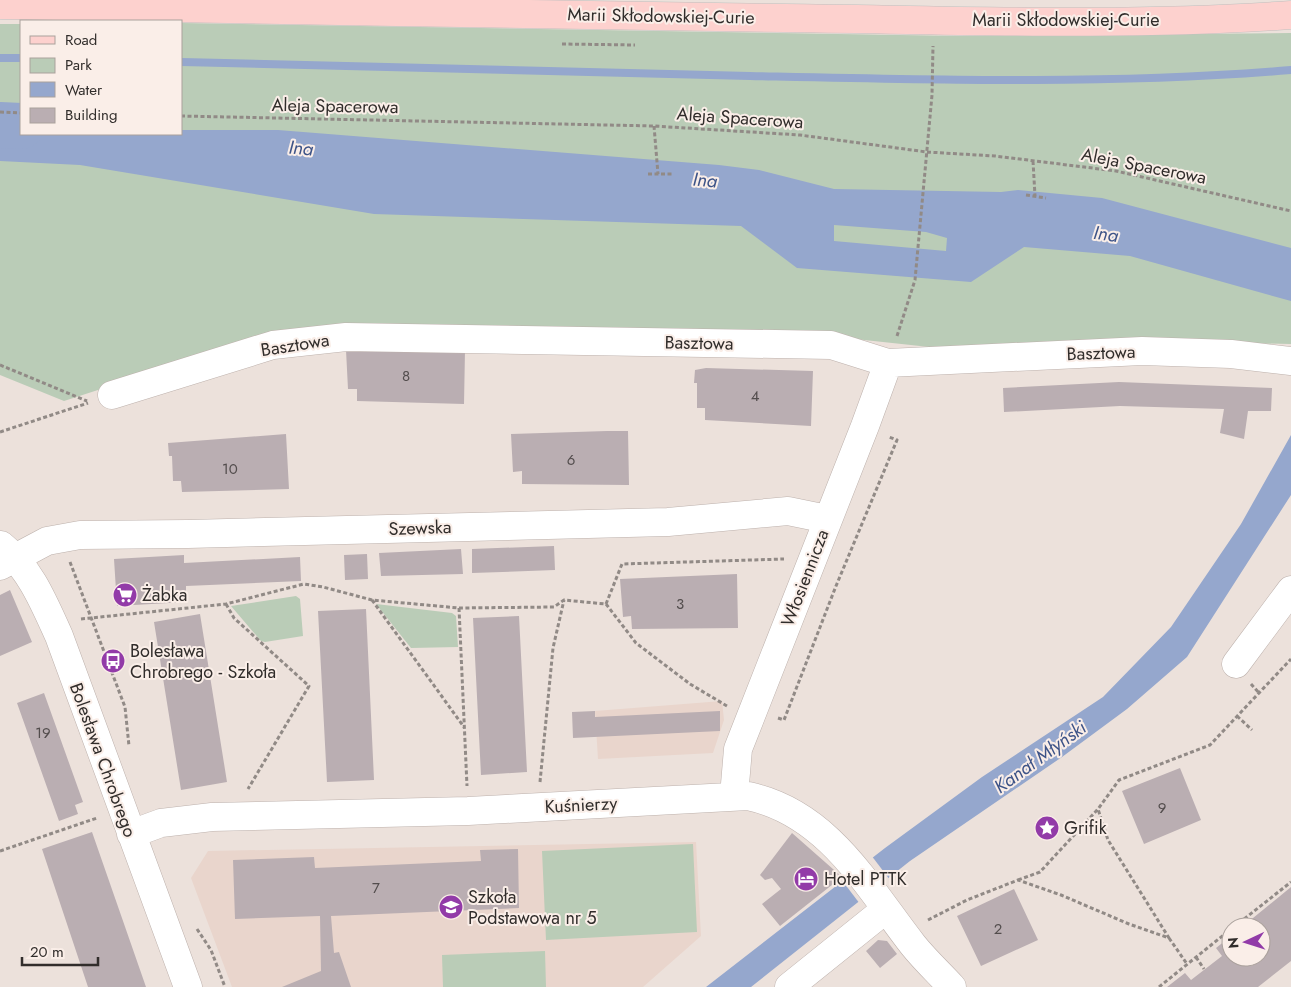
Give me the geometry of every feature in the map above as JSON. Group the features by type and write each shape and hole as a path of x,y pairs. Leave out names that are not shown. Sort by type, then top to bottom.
{"main road":[{"name":"Marii Skłodowskiej-Curie","path":"0,6 370,13 1092,22 1238,19 1291,15"}],"street":[{"name":"Basztowa","path":"112,395 273,345 346,337 831,344 888,362 1142,351 1231,354 1291,360"},
{"name":"Włosiennicza","path":"734,796 738,749 827,519 866,426 888,362"},
{"name":"Szewska","path":"5,555 47,541 80,535 668,522 788,511 827,519"},
{"name":"Bolesława Chrobrego","path":"5,555 40,593 59,636 188,987"},
{"path":"1236,664 1291,590"},
{"name":"Kuśnierzy","path":"131,834 161,823 212,817 468,811 748,796 764,799 785,808 828,838 855,867 915,947 952,987"},
{"path":"789,987 882,903"}],"path":[{"path":"888,362 915,280 934,65"},
{"path":"0,112 20,112"},
{"name":"Aleja Spacerowa","path":"182,116 654,126 800,134 927,152 1033,161 1116,171 1291,211"},
{"path":"654,126 658,174"},
{"path":"1033,161 1035,196"},
{"path":"648,174 672,174"},
{"path":"1026,195 1046,198"},
{"path":"0,365 90,402 0,432"},
{"path":"774,717 784,720 836,586 897,440 884,434"},
{"path":"606,604 622,564 787,559"},
{"path":"80,620 226,604 304,584 322,586 372,600 459,608 554,606 564,600 606,604 636,643 690,684 730,708"},
{"path":"372,600 464,728"},
{"path":"540,787 553,648 564,600"},
{"path":"226,604 234,618 309,686 243,796"},
{"path":"459,608 468,811"},
{"path":"919,924 967,900 1040,872 1098,809 1119,780 1210,745 1291,659"},
{"path":"1237,716 1252,730"},
{"path":"1098,809 1108,840 1187,964"},
{"path":"0,851 98,818"},
{"path":"1018,880 1062,895 1129,924 1169,938"},
{"path":"1247,917 1291,882"},
{"path":"1158,987 1221,937"},
{"path":"1196,957 1204,970"}],"shaded area":[{"path":"722,701 724,720 713,753 598,759 595,711"},
{"name":"Szkoła Podstawowa nr 5","path":"696,842 701,936 643,987 232,987 191,878 208,851"}],"green space":[{"path":"182,23 960,36 1291,33 1291,344 1132,341 948,349 855,339 286,329 64,401 0,375 0,24 20,24 20,135 182,135"},
{"path":"296,596 300,599 303,636 265,642 261,641 231,606"},
{"path":"376,604 452,613 456,616 458,647 411,648"},
{"path":"693,844 697,932 546,940 542,851"},
{"path":"545,951 546,987 443,987 442,955"}],"water":[{"path":"0,125 20,126 20,135 182,135 182,130 278,130 719,165 759,170 834,189 1001,192 1018,190 1102,198 1291,248 1291,301 1130,256 1024,247 971,282 797,268 741,226 374,214 80,165 0,161","holes":["834,225 926,232 947,238 946,251 834,241"]},
{"name":"Kanał Młyński","path":"1291,435 1291,495 1187,657 1127,709 1062,757 910,861 751,987 706,987 885,848 982,777 1103,697 1171,627 1241,524"}],"pier":[{"path":"871,855 890,880 860,904 841,879"}],"building":[{"path":"346,350 465,350 464,404 357,401 357,389 348,389"},
{"path":"706,368 813,371 811,426 705,420 705,408 697,408 697,383 694,383 695,370"},
{"path":"1119,382 1272,388 1271,411 1248,411 1244,439 1220,433 1224,409 1120,406 1004,412 1003,388"},
{"path":"628,431 629,485 522,484 522,471 513,472 511,434"},
{"path":"286,434 289,489 182,492 181,481 173,481 172,456 169,456 168,443"},
{"path":"554,546 555,570 472,573 472,549"},
{"path":"461,549 463,574 381,576 379,553"},
{"path":"367,554 368,579 345,580 344,555"},
{"path":"184,555 184,563 300,557 301,581 186,586 186,602 117,606 114,559"},
{"path":"737,574 738,628 632,629 631,616 623,617 620,579"},
{"path":"10,590 32,642 0,656 0,595"},
{"path":"366,609 374,780 327,782 318,611"},
{"path":"200,614 227,782 181,790 154,622"},
{"path":"519,616 527,772 481,775 473,618"},
{"path":"44,693 83,802 75,805 78,814 59,821 17,703"},
{"path":"595,711 595,717 720,711 720,731 573,738 572,712"},
{"path":"1180,768 1201,820 1144,844 1122,791"},
{"path":"92,832 146,987 88,987 42,849"},
{"name":"Hotel PTTK","path":"792,833 842,877 780,926 762,904 781,889 772,878 765,880 760,875"},
{"path":"518,849 519,908 331,916 334,953 339,952 351,987 282,987 321,971 320,916 235,919 233,860 314,857 315,868 481,861 480,850"},
{"path":"1291,887 1291,961 1258,987 1167,987 1185,973 1191,980 1221,957 1221,967 1271,967 1271,917 1254,917"},
{"path":"1014,889 1038,940 981,966 957,916"},
{"path":"878,940 887,941 897,954 880,968 866,951"},
{"path":"1221,944 1221,955 1216,948"}],"waterway":[{"path":"0,58 20,58"},
{"path":"182,62 953,80 1156,78 1291,70"},
{"name":"Ina","path":"0,125 20,126"}],"place":[{"name":"Żabka","path":"125,595"},
{"name":"Bolesława Chrobrego - Szkoła","path":"113,661"},
{"name":"Grifik","path":"1047,828"},
{"name":"Hotel PTTK","path":"806,879"},
{"name":"Szkoła Podstawowa nr 5","path":"451,907"}]}
